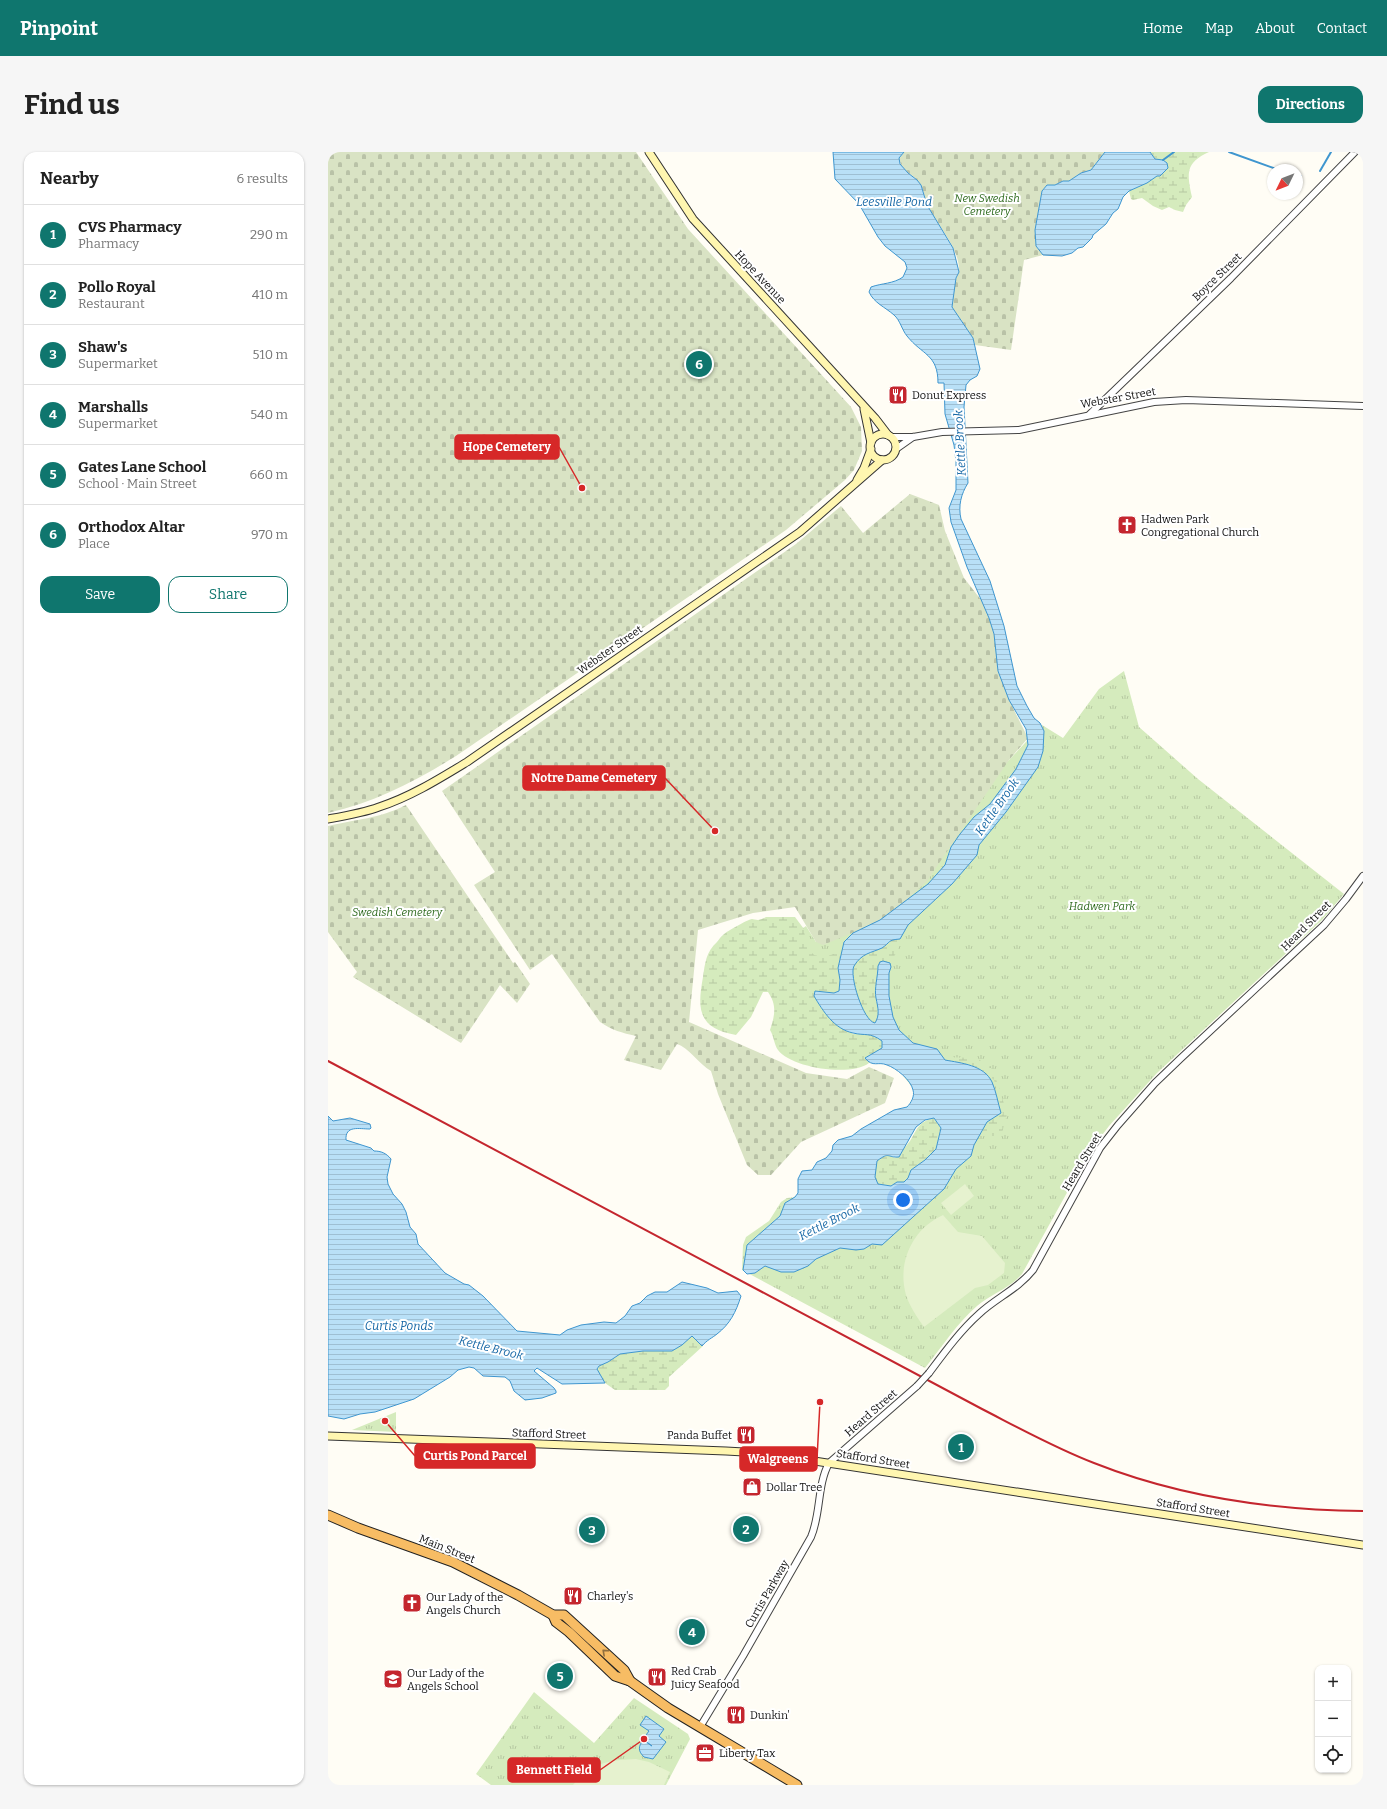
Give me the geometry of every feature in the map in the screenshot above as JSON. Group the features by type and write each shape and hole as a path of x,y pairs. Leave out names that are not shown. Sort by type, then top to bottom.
{"highway":[{"name":"Main Street","path":"328,1515 366,1531 453,1562 553,1615 564,1615 624,1670 630,1681 660,1703 798,1785"}],"main road":[{"name":"Hope Avenue","path":"649,152 693,219 890,436"},
{"path":"854,485 864,468 871,446 878,435 890,436 895,442 896,449 892,457 882,460 874,456 871,446 864,408"},
{"name":"Webster Street","path":"328,819 367,811 391,803 427,786 467,762 794,536 882,460"},
{"name":"Stafford Street","path":"328,1436 726,1450 770,1454 1363,1545"}],"street":[{"name":"Boyce Street","path":"1090,414 1231,278 1355,152"},
{"name":"Webster Street","path":"890,436 913,436 942,432 1019,430 1090,414 1154,402 1186,400 1363,406"},
{"name":"Webster Street","path":"896,449 913,436"},
{"name":"Heard Street","path":"829,1463 917,1386 969,1323 994,1301 1023,1282 1033,1270 1100,1148 1135,1105 1180,1059 1324,925 1363,876"},
{"name":"Curtis Parkway","path":"700,1727 743,1656 811,1537 817,1519 825,1470 829,1463"}],"green space":[{"path":"328,152 636,152 688,229 851,407 861,427 862,451 854,470 845,480 786,530 456,756 410,783 379,797 328,813"},
{"name":"New Swedish Cemetery","path":"904,152 1105,152 1091,170 1081,173 1069,181 1063,181 1055,185 1047,185 1042,191 1035,230 1036,246 1043,255 1024,260 1011,350 975,345 973,338 952,307 955,282 959,270 958,261 951,244 927,204 920,184 905,170 900,163 899,158"},
{"path":"1150,152 1209,152 1201,156 1192,165 1189,181 1192,197 1183,212 1169,207 1162,210 1153,206 1142,198 1131,199 1129,191 1147,183 1154,177 1163,160 1155,159"},
{"path":"910,494 939,505 945,531 964,578 989,610 1013,708 1028,738 1009,760 927,881 886,919 823,945 816,942 795,907 753,913 698,930 689,1022 806,1073 847,1079 869,1067 894,1078 885,1103 801,1142 771,1175 758,1175 747,1165 718,1094 711,1071 685,1048 677,1044 661,1070 624,1060 636,1036 617,1031 600,1022 552,954 530,970 474,885 495,872 442,791 796,544 841,506 863,533"},
{"name":"Hadwen Park","path":"1124,671 1139,727 1198,779 1344,894 1322,920 1157,1073 1109,1126 1090,1151 1022,1274 1012,1283 977,1306 956,1328 925,1368 742,1270 743,1245 746,1237 769,1221 781,1202 787,1198 797,1197 878,1159 879,1185 891,1187 930,1157 950,1137 899,1070 885,1063 873,1062 850,1067 883,1047 886,1042 822,1002 797,968 799,931 806,926 816,942 1009,760 1042,725 1063,738 1099,689"},
{"name":"Swedish Cemetery","path":"406,805 513,963 515,962 530,984 517,1003 500,985 461,1043 353,977 357,972 328,932 328,826 377,816"},
{"path":"766,917 795,917 804,929 806,946 814,955 824,957 840,952 840,991 834,993 815,991 853,1034 869,1034 882,1041 882,1048 865,1058 869,1063 860,1067 836,1070 808,1066 795,1062 785,1056 778,1050 770,1030 773,1020 774,1006 768,992 763,992 751,1017 736,1035 714,1028 707,1022 703,1016 700,999 705,962 710,950 722,936 733,928 752,919 759,920"},
{"path":"900,939 898,950 890,963 883,961 876,998 879,1010 876,1023 866,1015 858,998 855,988 853,971 854,966 863,956 882,948 891,941"},
{"path":"942,1057 977,1058 991,1068 998,1084 1007,1114 1002,1133 996,1136 980,1136 987,1122 1003,1114 994,1080 979,1068"},
{"path":"934,1118 941,1128 936,1149 925,1160 911,1170 908,1178 904,1182 897,1182 891,1186 878,1184 875,1177 877,1161 886,1156 895,1158 908,1143 919,1126 925,1121"},
{"path":"965,1184 974,1196 951,1215 941,1203"},
{"path":"943,1215 958,1232 982,1236 1005,1263 1004,1273 988,1285 975,1288 924,1327 916,1316 906,1295 904,1271 906,1259 915,1238 932,1221"},
{"path":"692,1335 703,1346 669,1377 669,1386 665,1390 615,1390 605,1383 597,1370 599,1366 620,1354 682,1345"},
{"path":"396,1412 396,1432 352,1430"},
{"path":"534,1692 594,1743 634,1698 688,1734 690,1739 666,1785 491,1785 476,1774"},
{"path":"636,1759 649,1762 670,1772 664,1785 573,1785 587,1772 601,1764 617,1760"}],"water":[{"path":"833,152 904,152 899,158 900,164 921,185 927,205 953,248 959,272 956,278 952,307 973,338 980,369 977,376 970,380 966,385 964,407 968,483 961,500 961,519 990,581 1004,626 1017,686 1034,718 1040,723 1044,731 1043,751 1038,767 1006,812 979,845 977,855 952,884 908,925 900,939 891,941 882,948 870,952 860,958 854,966 853,971 853,978 858,997 866,1015 875,1023 878,1014 875,991 878,966 880,962 883,961 890,963 889,996 893,1017 899,1030 913,1043 937,1049 945,1060 972,1066 984,1072 992,1082 1001,1113 987,1122 974,1145 971,1156 956,1169 944,1189 882,1245 872,1244 864,1249 856,1250 840,1248 816,1259 808,1266 794,1272 781,1272 765,1266 755,1273 747,1274 743,1270 747,1245 780,1216 785,1203 795,1197 798,1193 798,1179 802,1171 812,1170 817,1162 826,1158 832,1151 833,1145 838,1140 852,1136 861,1129 894,1110 907,1107 913,1097 912,1086 899,1072 884,1064 873,1064 865,1058 882,1048 882,1041 874,1036 857,1034 840,1028 821,1008 814,996 815,991 834,993 839,991 840,980 838,968 844,942 853,933 880,920 928,884 945,865 951,847 960,834 974,817 990,804 1016,769 1028,745 1026,729 1009,700 998,671 994,634 989,618 967,567 951,522 949,508 956,490 956,461 954,445 945,414 944,383 938,383 937,373 932,360 907,336 896,317 877,302 869,292 871,287 895,281 903,277 907,268 905,262 885,246 878,237 859,204 835,179","holes":["934,1118 941,1128 936,1149 925,1160 911,1170 908,1178 904,1182 897,1182 891,1186 878,1184 875,1177 877,1161 884,1156 899,1157 916,1127 925,1120"]},
{"path":"1105,152 1150,152 1155,159 1163,160 1167,163 1168,168 1160,176 1157,176 1147,183 1129,191 1123,197 1118,209 1113,213 1106,224 1093,235 1083,247 1062,256 1043,255 1036,246 1035,230 1042,191 1047,185 1055,185 1063,181 1069,181 1081,173 1091,170"},
{"name":"Curtis Ponds","path":"328,1116 333,1121 350,1118 370,1124 370,1129 350,1130 346,1135 346,1140 371,1148 374,1151 379,1151 391,1159 387,1177 388,1184 393,1194 402,1204 406,1212 410,1227 416,1234 418,1244 445,1273 464,1284 469,1285 483,1296 517,1331 560,1335 567,1330 581,1325 604,1322 616,1323 625,1316 632,1306 640,1303 647,1296 655,1292 667,1292 682,1282 707,1288 718,1293 737,1291 741,1296 735,1312 726,1326 702,1346 692,1336 672,1351 643,1351 620,1354 599,1366 597,1369 605,1383 562,1384 537,1368 534,1371 554,1388 556,1393 542,1398 525,1400 514,1391 510,1381 505,1377 483,1376 474,1368 469,1367 458,1370 450,1377 414,1399 375,1412 360,1414 344,1419 328,1416"},
{"path":"646,1716 664,1729 659,1736 666,1742 653,1759 644,1757 639,1749 643,1740 652,1746 643,1739 649,1731 640,1725"}],"waterway":[{"path":"1163,160 1174,152"},
{"path":"1229,152 1267,166"},
{"path":"1320,171 1331,152"}],"railway":[{"path":"328,1061 982,1409 1065,1451 1126,1475 1192,1493 1294,1508 1363,1511"}],"place":[{"name":"Orthodox Altar","path":"699,364"},
{"name":"Donut Express","path":"898,395"},
{"name":"Hope Cemetery","path":"582,488"},
{"name":"Hadwen Park Congregational Church","path":"1127,525"},
{"name":"Notre Dame Cemetery","path":"715,831"},
{"name":"Walgreens","path":"820,1402"},
{"name":"Curtis Pond Parcel","path":"385,1421"},
{"name":"Panda Buffet","path":"746,1435"},
{"name":"CVS Pharmacy","path":"961,1447"},
{"name":"Dollar Tree","path":"752,1487"},
{"name":"Pollo Royal","path":"746,1529"},
{"name":"Shaw's","path":"592,1530"},
{"name":"Charley's","path":"573,1596"},
{"name":"Our Lady of the Angels Church","path":"412,1603"},
{"name":"Marshalls","path":"692,1632"},
{"name":"Gates Lane School","path":"560,1676"},
{"name":"Red Crab Juicy Seafood","path":"657,1677"},
{"name":"Our Lady of the Angels School","path":"393,1679"},
{"name":"Dunkin'","path":"736,1715"},
{"name":"Bennett Field","path":"644,1739"},
{"name":"Liberty Tax","path":"705,1753"}],"water label":[{"name":"Leesville Pond","path":"894,202"},
{"name":"Kettle Brook","path":"960,443"},
{"name":"Kettle Brook","path":"997,807"},
{"name":"Kettle Brook","path":"829,1222"},
{"name":"Kettle Brook","path":"491,1348"}]}
